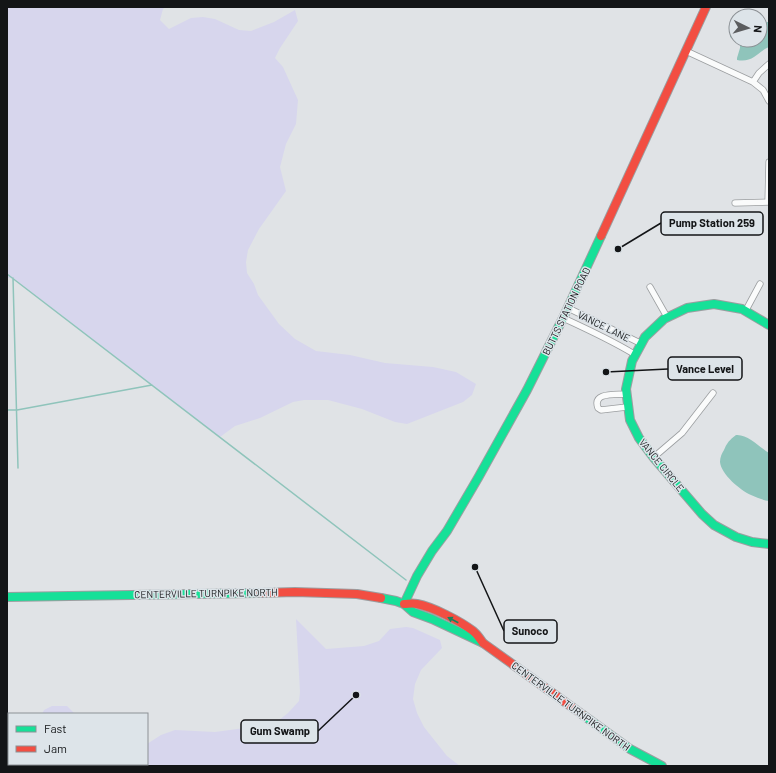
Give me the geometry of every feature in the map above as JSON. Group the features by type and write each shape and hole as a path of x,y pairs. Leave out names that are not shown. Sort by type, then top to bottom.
{"main road":[{"name":"BUTTS STATION ROAD","path":"404,604 417,576 457,515 527,390 568,308 706,7"},
{"name":"VANCE CIRCLE","path":"769,325 762,319 746,310 714,304 692,306 667,317 657,324 640,343 634,354 627,376 626,394 627,407 631,422 639,437 701,513 716,526 743,540 769,544"},
{"name":"CENTERVILLE TURNPIKE NORTH","path":"7,597 301,592 357,594 373,596 404,604 416,603 435,610 460,623 473,632 483,643 608,734 634,752 662,766"}],"street":[{"path":"686,51 753,82 763,90 769,101"},
{"path":"753,82 759,73 769,64"},
{"path":"735,203 768,202 769,162"},
{"path":"746,310 760,284"},
{"path":"650,287 667,317"},
{"name":"VANCE LANE","path":"568,308 640,343"},
{"name":"VANCE LANE","path":"563,318 618,344 634,354"},
{"path":"654,457 682,433 713,392"},
{"path":"626,394 604,396 599,398 597,404 598,408 601,410 627,407"}],"shaded area":[{"path":"7,7 166,7 163,9 160,20 169,29 191,18 203,17 215,19 239,30 251,31 274,22 295,10 298,21 275,58 283,67 298,100 296,124 286,144 280,167 286,191 259,229 248,250 246,262 247,273 254,284 258,295 279,324 295,339 316,351 350,355 385,363 433,367 456,372 476,384 472,395 463,402 407,424 395,422 362,409 328,400 304,400 293,402 260,418 235,426 220,437 13,278 7,278"},
{"path":"740,48 767,48 751,59 742,61 737,60"},
{"path":"736,435 749,439 769,453 769,501 747,493 727,476 721,467 720,460 722,454 728,442"},
{"path":"296,619 326,649 364,646 379,641 390,629 406,627 413,628 440,640 442,648 421,670 415,684 413,699 417,713 424,727 447,756 460,766 115,766 148,765 148,743 161,735 175,730 215,732 274,724 288,713 299,701 300,692"},
{"path":"52,706 67,706 74,713 42,713 44,710"},
{"path":"7,746 8,765 79,766 7,766"}],"waterway":[{"path":"7,274 406,580"},
{"path":"13,278 18,468"},
{"path":"7,410 17,410 152,385"}],"traffic: fast":[{"path":"404,604 417,576 432,551 447,531 527,390 564,316 601,236"},
{"path":"769,325 742,309 714,304 687,308 664,319 645,337 632,361 626,389 630,420 639,438 654,458 702,514 714,525 736,537 752,542 769,544"},
{"path":"7,597 260,593"},
{"path":"381,598 404,604 413,612 432,619 483,643"},
{"path":"583,715 630,749 662,766"}],"traffic: jam":[{"path":"601,236 706,7"},
{"path":"260,593 295,592 357,594 381,598"},
{"path":"404,604 423,606 438,611 461,623 474,632 483,643 583,715"}],"place":[{"name":"Pump Station 259","path":"618,249"},
{"name":"Vance Level","path":"606,372"},
{"name":"Sunoco","path":"475,567"},
{"name":"Gum Swamp","path":"356,695"}]}
